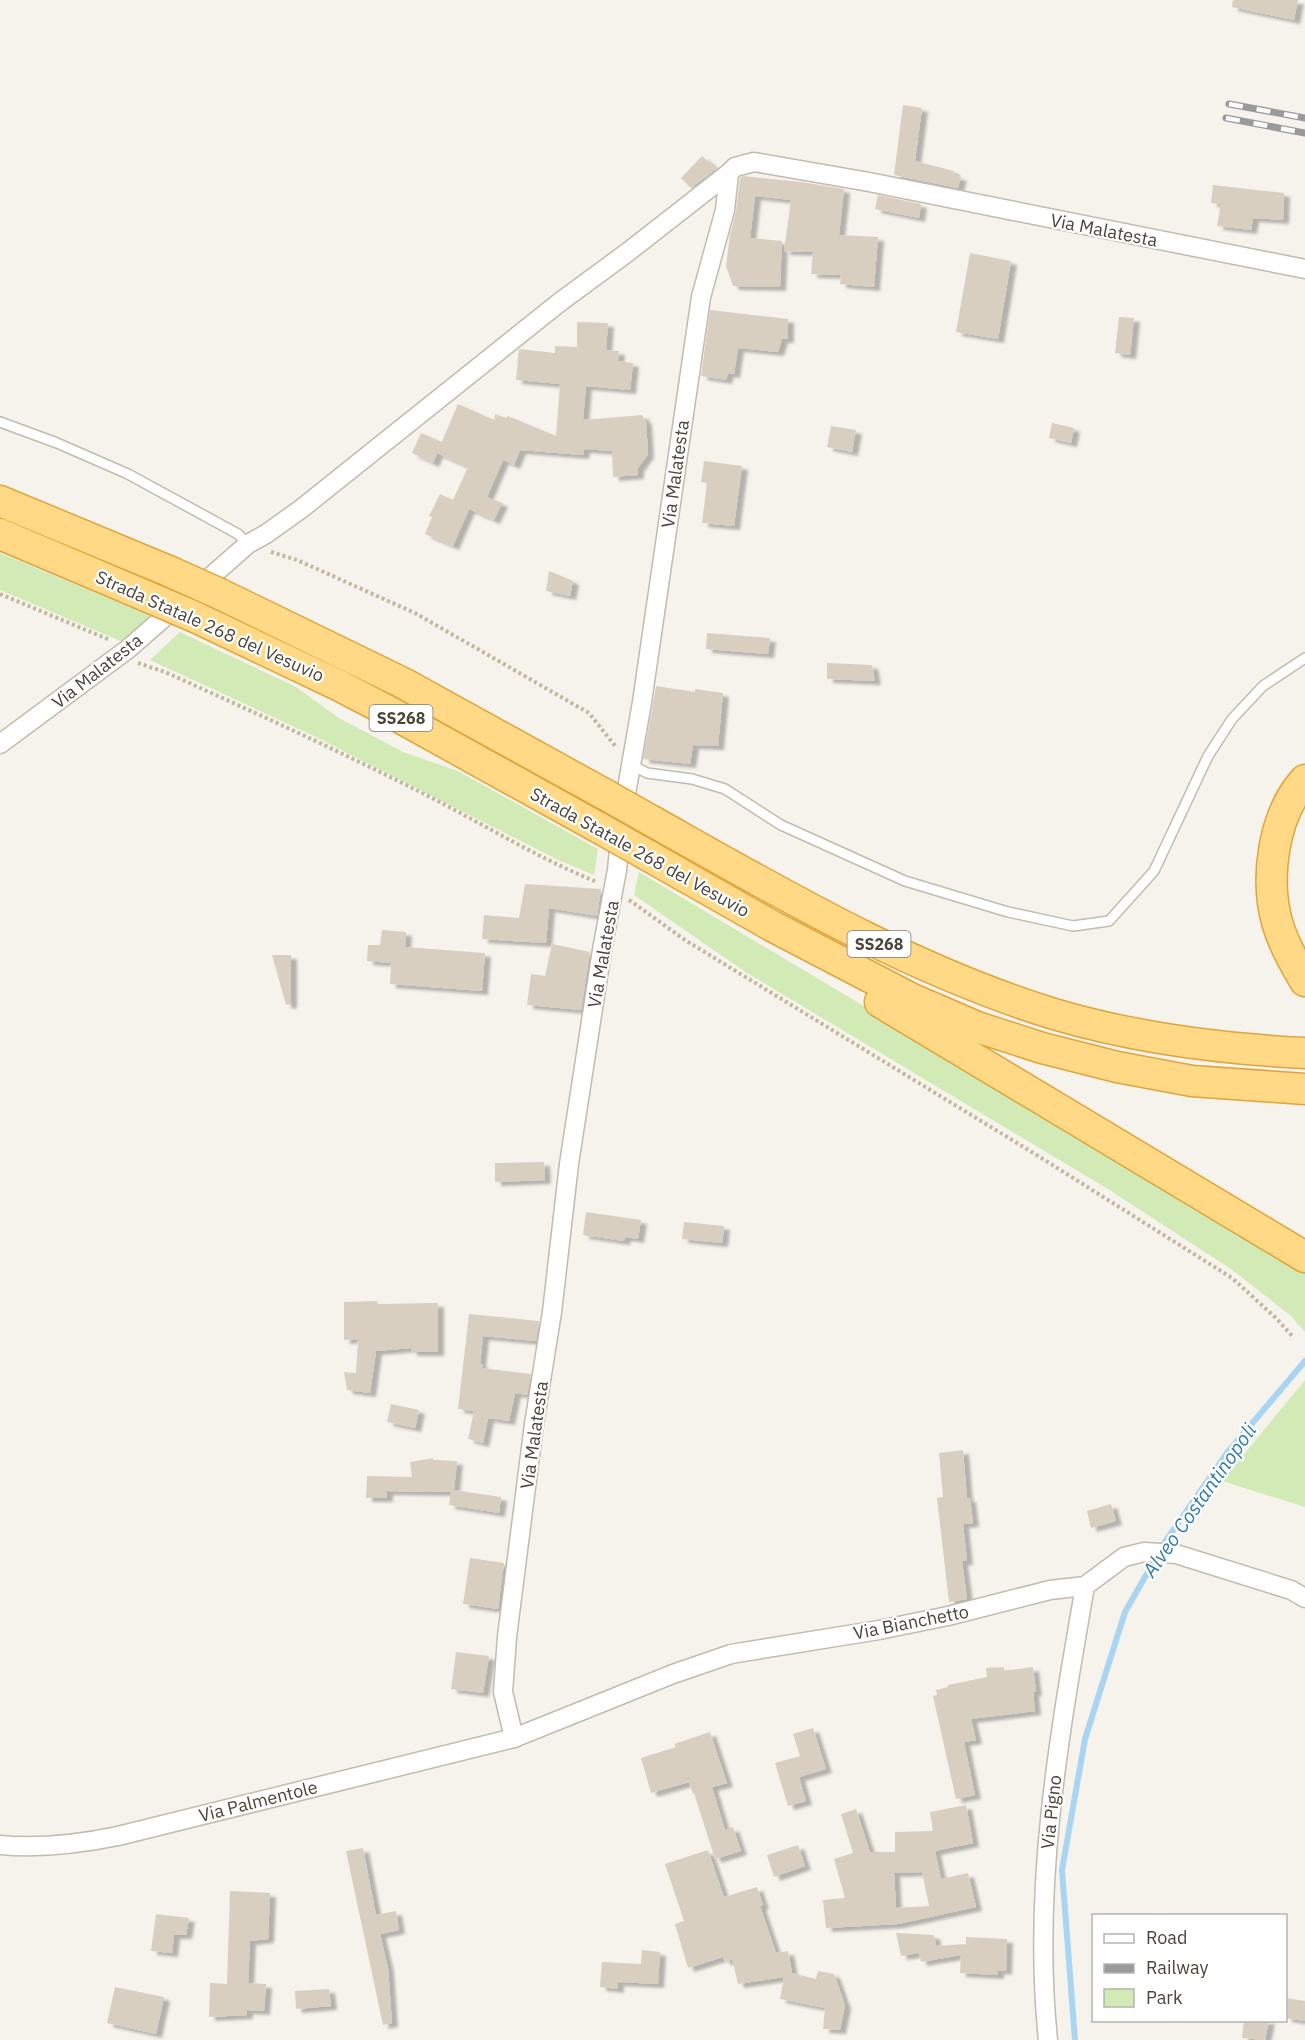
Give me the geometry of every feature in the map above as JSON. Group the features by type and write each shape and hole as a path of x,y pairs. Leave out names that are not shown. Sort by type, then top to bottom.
{"highway":[{"name":"Strada Statale 268 del Vesuvio","path":"0,501 220,594 403,683 818,914 929,968 1054,1014 1122,1031 1201,1045 1305,1053"},
{"name":"Strada Statale 268 del Vesuvio","path":"0,534 195,617 390,712 772,926 912,999 978,1027 1042,1048 1117,1067 1192,1081 1305,1089"},
{"path":"1305,780 1284,814 1278,832 1273,849 1271,886 1277,922 1289,955 1305,981"},
{"path":"772,926 829,969 877,1000 1305,1257"},
{"path":"1122,1031 1228,1032 1305,1036"}],"street":[{"name":"Via Malatesta","path":"0,744 128,649 248,544 301,509 560,302 628,252 735,167 754,162 869,182 1305,268"},
{"name":"Via Malatesta","path":"514,1738 503,1692 507,1637 534,1424 552,1312 568,1164 614,889 622,817 642,702 701,297 725,210 729,173"},
{"path":"1085,1586 1124,1557 1144,1552 1176,1554 1291,1590 1305,1598"},
{"name":"Via Bianchetto","path":"514,1738 663,1678 731,1654 879,1630 948,1616 1050,1590 1085,1586"},
{"name":"Via Pigno","path":"1048,2040 1044,1980 1044,1912 1048,1840 1066,1696 1085,1586"},
{"name":"Via Palmentole","path":"0,1845 48,1846 83,1843 118,1836 514,1738"}],"lane":[{"path":"0,422 57,443 128,474 238,534 248,544"},
{"path":"630,764 647,773 692,779 725,789 781,825 904,881 1008,912 1073,926 1109,921 1154,871 1208,756 1232,719 1263,686 1305,658"}],"path":[{"path":"248,544 297,560 415,613 580,707 589,713 630,764"},
{"path":"0,594 102,636 128,649 140,664 165,672 311,739 434,799 562,868 614,889 685,940 1035,1154 1232,1278 1276,1318 1293,1337"}],"green space":[{"path":"0,553 153,618 123,642 0,590"},
{"path":"180,632 296,687 339,718 403,752 458,771 598,849 594,875 556,859 314,736 150,660"},
{"path":"639,872 1305,1269 1305,1332 1291,1316 1231,1269 1108,1189 747,973 634,895"},
{"path":"1305,1380 1305,1507 1222,1481"}],"building":[{"path":"1233,0 1298,0 1294,20 1232,7"},
{"path":"903,105 922,108 915,161 954,171 953,175 961,177 958,188 894,175"},
{"path":"702,156 716,169 691,188 681,178"},
{"path":"743,176 844,189 839,235 878,237 874,287 840,284 841,275 811,274 813,252 784,251 791,200 755,196 750,238 782,241 780,287 733,286 726,266 740,178"},
{"path":"1213,185 1284,193 1283,220 1253,218 1251,230 1217,226 1221,204 1211,203"},
{"path":"878,195 921,204 919,218 875,209"},
{"path":"970,253 1011,261 998,339 956,332"},
{"path":"710,310 788,319 788,339 782,339 778,352 738,348 734,374 728,373 726,380 701,376"},
{"path":"1119,317 1134,318 1130,355 1115,353"},
{"path":"577,322 608,323 606,350 619,351 618,361 633,363 630,390 586,386 583,420 642,415 646,422 648,454 638,468 638,475 613,477 612,451 584,449 583,455 520,450 514,465 503,460 487,497 502,503 494,520 469,509 453,546 425,534 432,517 429,516 440,494 453,500 468,467 437,453 458,404 494,420 495,414 506,418 508,416 556,436 560,384 516,380 519,349 555,353 555,346 577,347"},
{"path":"1052,423 1074,428 1071,443 1049,438"},
{"path":"831,426 856,430 852,452 827,447"},
{"path":"421,433 442,442 433,463 412,453"},
{"path":"704,461 742,466 734,526 702,523 707,483 701,482"},
{"path":"549,571 573,581 570,596 546,591"},
{"path":"707,633 770,638 768,654 706,649"},
{"path":"827,663 872,665 875,681 827,679"},
{"path":"656,686 695,692 695,689 723,693 718,746 693,745 690,764 643,759"},
{"path":"525,884 601,889 597,916 549,908 546,943 482,939 484,915 519,918"},
{"path":"382,930 406,932 405,947 485,953 482,991 390,984 391,963 367,961 368,945 380,945"},
{"path":"552,944 590,952 581,1010 527,1005 531,974 545,976"},
{"path":"272,955 291,955 291,1004 286,1005"},
{"path":"544,1162 545,1180 495,1182 495,1163"},
{"path":"586,1212 641,1220 638,1239 625,1237 624,1241 583,1235"},
{"path":"684,1222 724,1226 722,1243 682,1239"},
{"path":"377,1301 377,1304 438,1303 438,1352 411,1352 411,1348 376,1351 370,1393 347,1390 344,1372 356,1373 358,1339 344,1340 344,1302"},
{"path":"469,1314 539,1321 536,1341 483,1336 480,1364 483,1364 482,1368 531,1374 527,1395 515,1393 509,1421 488,1418 483,1443 468,1439 474,1411 458,1409"},
{"path":"391,1404 419,1410 415,1428 387,1422"},
{"path":"963,1450 967,1498 970,1498 973,1523 963,1524 967,1561 962,1561 967,1599 949,1602 937,1498 943,1497 939,1453"},
{"path":"433,1458 433,1460 457,1461 454,1490 501,1497 499,1513 449,1505 451,1492 387,1491 387,1498 366,1498 367,1476 412,1477 410,1462"},
{"path":"1111,1504 1116,1521 1091,1528 1087,1511"},
{"path":"470,1558 504,1563 498,1609 463,1604"},
{"path":"456,1652 489,1656 483,1693 451,1689"},
{"path":"1004,1667 1004,1671 1033,1667 1036,1692 1033,1692 1035,1711 971,1719 976,1740 964,1742 975,1795 956,1799 933,1696 937,1695 936,1690 948,1687 948,1685 987,1677 986,1668"},
{"path":"813,1728 826,1769 799,1777 806,1801 788,1806 775,1763 800,1756 793,1734"},
{"path":"710,1732 727,1783 712,1787 725,1830 733,1827 741,1851 715,1859 689,1782 651,1793 641,1758 676,1747 674,1744"},
{"path":"966,1805 973,1843 935,1851 941,1879 968,1873 976,1907 898,1924 826,1928 823,1900 845,1898 834,1859 853,1853 841,1814 856,1809 870,1852 895,1852 895,1832 933,1831 930,1812","holes":["922,1872 929,1906 896,1908 894,1873"]},
{"path":"798,1845 805,1866 774,1877 767,1855"},
{"path":"363,1848 376,1915 396,1911 399,1930 380,1934 388,1968 392,2023 383,2025 346,1851"},
{"path":"708,1850 724,1897 757,1887 763,1905 760,1906 776,1953 788,1951 792,1973 816,1979 818,1971 834,1974 845,2005 840,2030 823,2029 825,2008 780,1999 784,1977 738,1984 732,1959 725,1962 723,1957 688,1968 675,1924 684,1921 665,1864"},
{"path":"230,1891 270,1893 268,1939 250,1941 248,1983 266,1984 264,2011 247,2010 247,2015 209,2017 210,1983 227,1984"},
{"path":"156,1914 189,1918 186,1935 174,1935 172,1953 151,1951"},
{"path":"896,1933 934,1935 936,1946 966,1944 966,1937 1007,1939 1006,1971 998,1970 998,1975 960,1973 961,1955 921,1962 919,1953 901,1956"},
{"path":"642,1950 660,1952 658,1984 618,1982 618,1989 600,1987 602,1962 641,1964"},
{"path":"115,1987 164,1997 156,2034 107,2023"},
{"path":"329,1989 331,2006 296,2009 295,1991"},
{"path":"1287,1998 1305,2001 1305,2021 1287,2018"},
{"path":"1244,2022 1269,2022 1265,2040 1242,2038"}],"waterway":[{"name":"Alveo Costantinopoli","path":"1075,2040 1062,1870 1085,1739 1125,1612 1165,1542 1227,1453 1305,1361"}],"railway":[{"path":"1229,104 1305,118"},
{"path":"1226,118 1305,133"}]}
